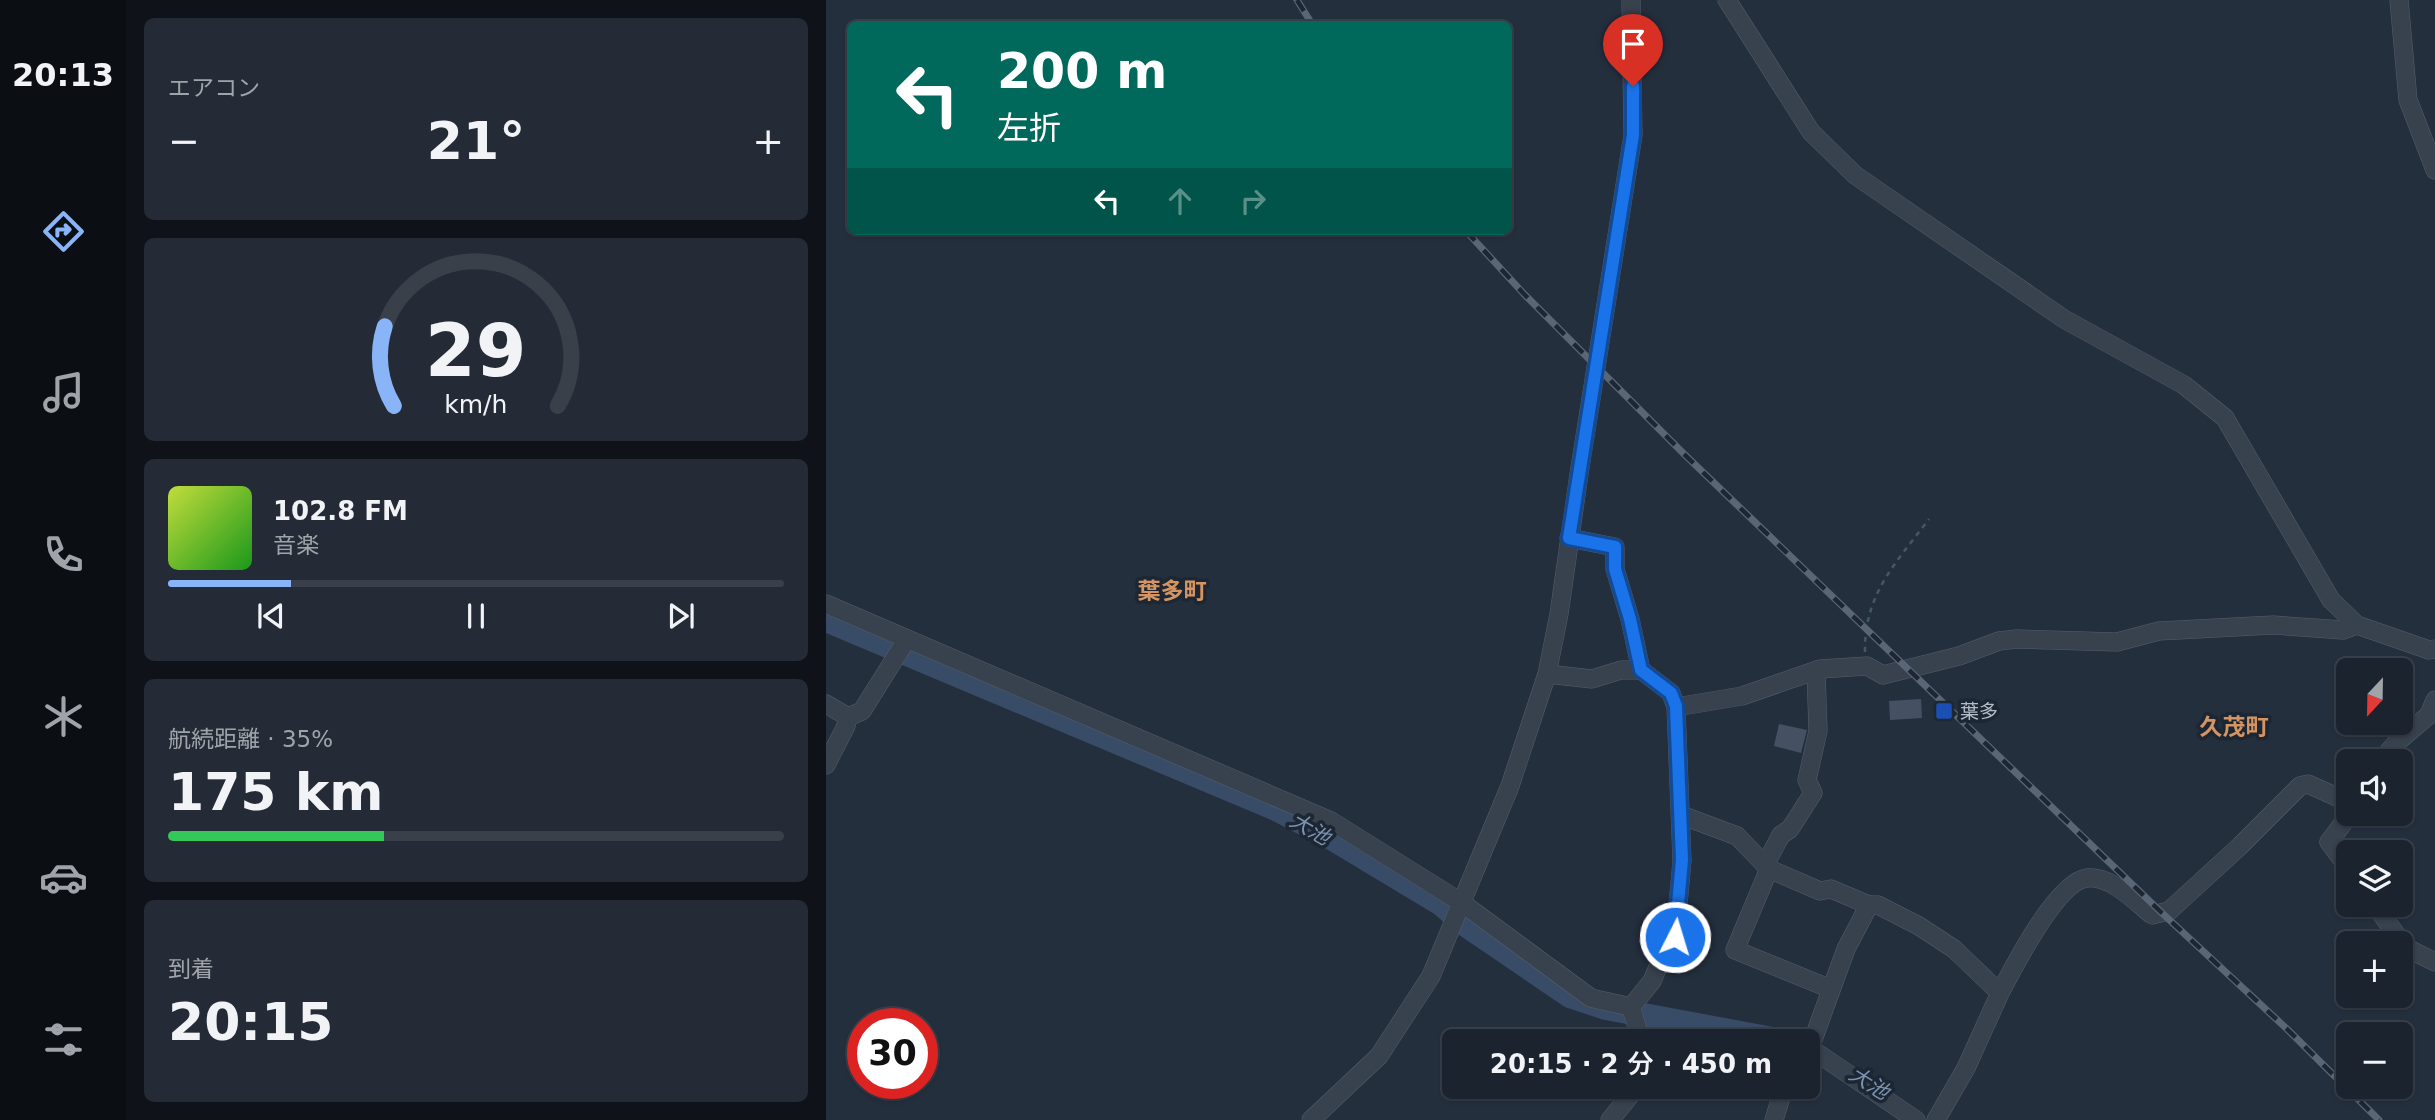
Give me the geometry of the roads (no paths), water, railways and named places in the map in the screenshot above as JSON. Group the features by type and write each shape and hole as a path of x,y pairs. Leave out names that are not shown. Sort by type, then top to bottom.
{"street":[{"path":"1311,1120 1379,1056 1432,975 1510,786 1547,674 1559,614 1633,135 1631,0"},
{"path":"1727,0 1811,132 1854,175 2064,319 2184,385 2225,418 2332,600 2357,625 2429,650 2435,649"},
{"path":"2399,0 2408,100 2435,170"},
{"path":"1569,538 1615,547 1615,569 1641,670"},
{"path":"826,604 1331,821 1462,903 1591,998 1631,1007"},
{"path":"1676,706 1742,696 1816,671 1867,666 1883,675 1959,656 1999,641 2017,639 2118,642 2159,631 2273,625 2343,630 2357,625"},
{"path":"848,717 862,711 907,639"},
{"path":"1547,674 1592,679 1621,670 1641,670 1671,693 1676,706 1682,860 1675,937 1664,953 1652,981 1631,1007"},
{"path":"1816,671 1818,731 1807,780 1813,793 1790,829 1781,835 1735,950 1831,989"},
{"path":"826,704 848,717"},
{"path":"2391,749 2433,712"},
{"path":"826,765 848,717"},
{"path":"1936,1120 1966,1068 2027,940 2071,883 2088,877 2107,882 2152,915 2169,911 2300,786 2308,784 2336,797"},
{"path":"1681,816 1737,836 1767,867 1820,891 1830,888 1870,905 1878,905 1919,926 1954,948 2000,993"},
{"path":"2336,852 2329,842 2341,826"},
{"path":"1816,1029 1846,949 1870,905"},
{"path":"2384,917 2405,947 2435,962"},
{"path":"1631,1007 1637,1029"},
{"path":"1820,1055 1916,1120"},
{"path":"1610,1120 1627,1099"},
{"path":"1774,1120 1780,1099"}],"waterway":[{"name":"大池","path":"826,620 1276,809 1333,839 1441,904 1463,923 1570,996 1606,1008 1719,1029"}],"railway":[{"path":"1297,0 1310,21"},
{"path":"1470,235 1524,294 1684,454 2379,1120"}],"place":[{"name":"葉多","path":"1944,711"}],"district":[{"name":"葉多町","path":"1172,591"},
{"name":"久茂町","path":"2234,727"}]}
